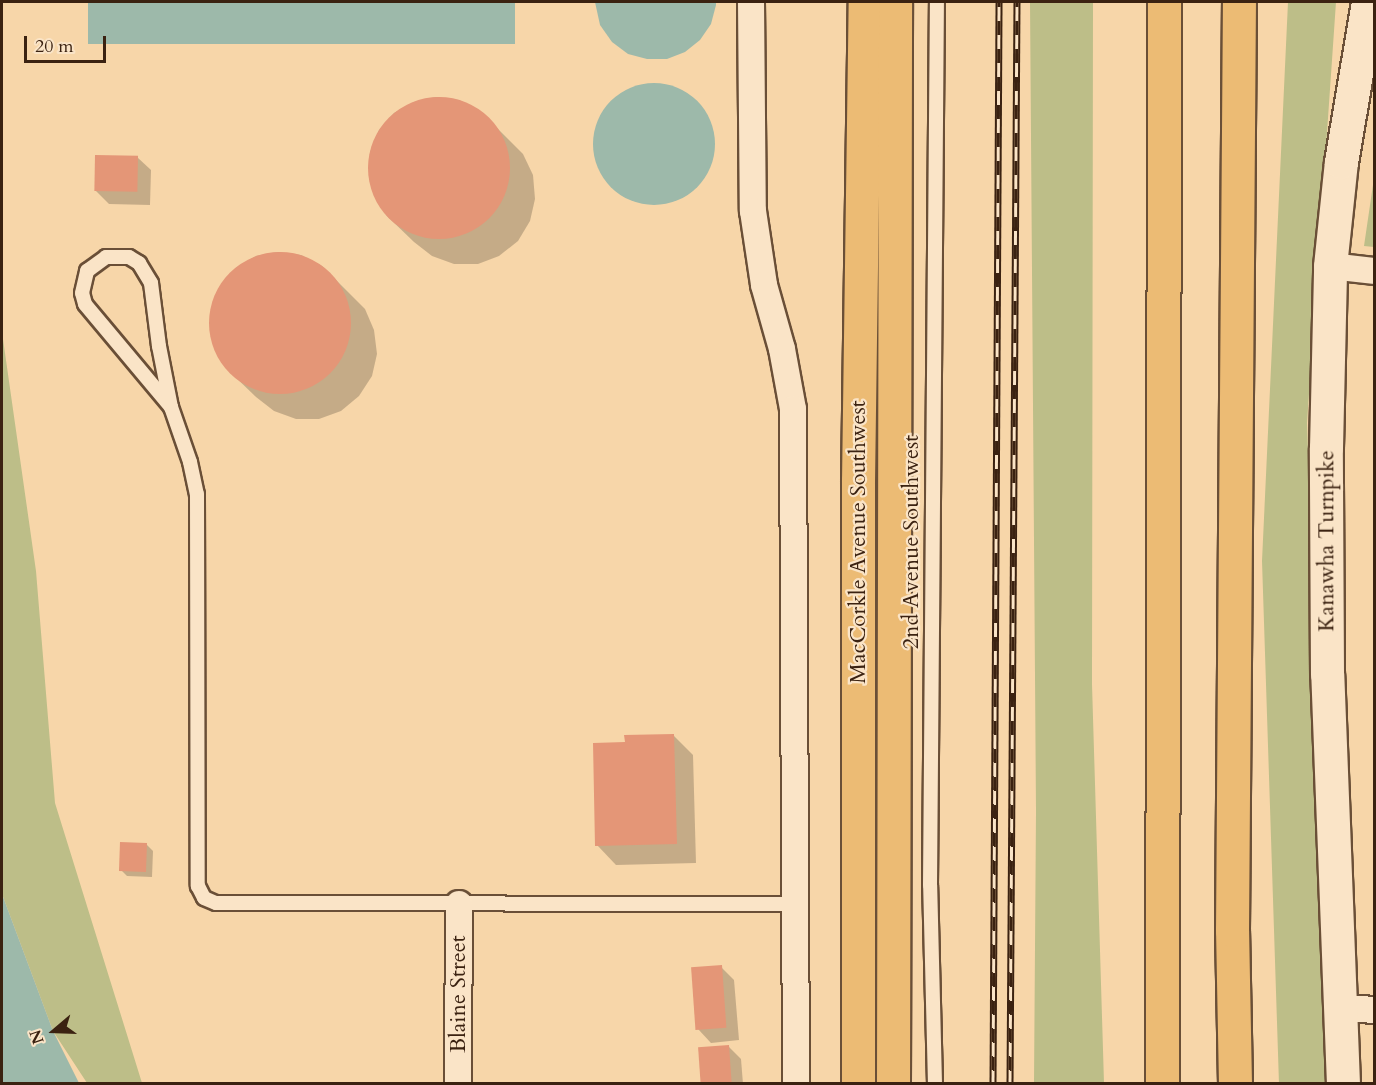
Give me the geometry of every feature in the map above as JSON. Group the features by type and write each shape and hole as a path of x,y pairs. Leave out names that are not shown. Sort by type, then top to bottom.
{"main road":[{"name":"MacCorkle Avenue Southwest","path":"858,1083 858,481 865,2"},
{"name":"MacCorkle Avenue Southwest","path":"893,1083 896,2"},
{"path":"1162,1083 1164,2"},
{"path":"1235,1083 1232,930 1239,2"},
{"name":"Kanawha Turnpike","path":"1343,1083 1327,674 1326,448 1330,266 1341,162 1368,2"}],"street":[{"path":"751,2 753,211 764,285 782,349 793,409 796,1083"},
{"path":"1330,266 1374,271"},
{"name":"Blaine Street","path":"458,1083 459,904"},
{"path":"1339,1008 1374,1010"}],"lane":[{"name":"2nd Avenue Southwest","path":"935,1083 930,873 937,2"},
{"path":"171,406 85,304 82,293 87,271 106,257 129,257 147,272 151,284 159,346 171,406 190,462 197,494 200,892 204,898 216,903 795,904"}],"green space":[{"path":"1030,2 1093,2 1092,684 1104,1083 1034,1083 1036,811"},
{"path":"1288,2 1336,2 1307,423 1332,1083 1279,1084 1262,561"},
{"path":"1374,178 1374,247 1364,246"},
{"path":"2,332 36,571 55,803 142,1083 87,1083 53,1031 2,894"}],"shaded area":[{"path":"88,2 515,2 515,44 88,44"},
{"path":"595,2 716,2 716,5 711,24 700,40 685,52 667,59 647,59 628,54 612,42 600,25"},
{"path":"654,83 677,88 697,101 710,121 715,144 710,167 697,187 677,200 654,205 631,200 611,187 598,167 593,144 598,121 611,101 631,88"},
{"path":"2,894 53,1031 79,1083 2,1083"}],"building":[{"path":"439,97 466,102 489,118 505,141 510,168 505,195 489,218 466,234 439,239 412,234 389,218 373,195 368,168 373,141 389,118 412,102"},
{"path":"95,155 138,156 137,192 94,191"},
{"path":"280,252 307,257 330,273 346,296 351,323 346,350 330,373 307,389 280,394 253,389 230,373 214,350 209,323 214,296 230,273 253,257"},
{"path":"674,734 677,844 595,846 593,743 625,742 624,735"},
{"path":"120,842 147,843 146,872 119,871"},
{"path":"722,965 726,1028 695,1030 691,967"},
{"path":"729,1045 732,1084 701,1084 698,1047"}],"railway":[{"path":"993,1084 999,2"},
{"path":"1010,1084 1017,2"}]}
